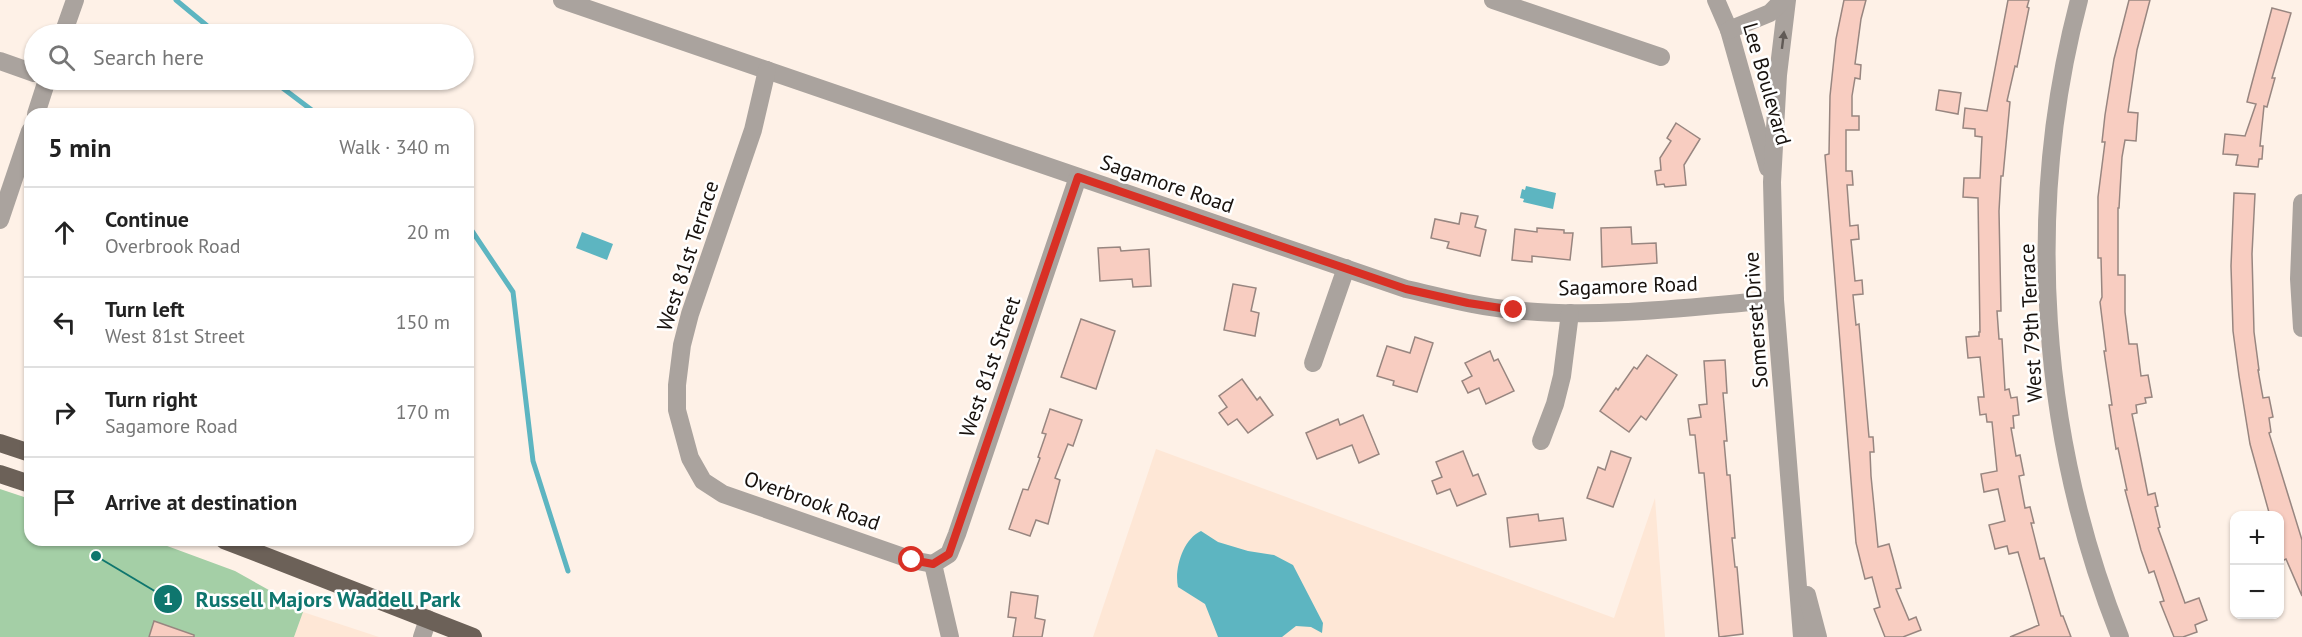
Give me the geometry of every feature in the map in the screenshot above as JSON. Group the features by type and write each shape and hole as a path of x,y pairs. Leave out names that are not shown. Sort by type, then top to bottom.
{"main road":[{"path":"0,443 24,451"},
{"path":"0,474 24,482"},
{"path":"239,546 473,637"}],"street":[{"path":"67,24 75,0"},
{"name":"Sagamore Road","path":"562,0 1406,289 1468,303 1514,310 1570,313 1618,314 1775,300"},
{"path":"1493,0 1661,57"},
{"name":"Lee Boulevard","path":"1716,0 1729,30 1772,182"},
{"path":"1729,30 1770,13 1785,0"},
{"name":"Somerset Drive","path":"1785,0 1772,182 1775,300 1802,637"},
{"name":"West 79th Terrace","path":"2079,0 2063,76 2053,146 2048,209 2047,277 2051,346 2059,417 2075,493 2093,561 2120,637"},
{"path":"0,61 24,69"},
{"name":"West 81st Terrace","path":"690,458 677,410 677,385 682,345 690,314 753,130 767,70"},
{"path":"38,108 44,90"},
{"path":"0,220 24,149"},
{"name":"West 81st Street","path":"933,564 949,554 957,534 1078,177"},
{"path":"2302,203 2299,279 2302,328"},
{"path":"1313,363 1346,268"},
{"path":"1541,441 1555,404 1562,376 1570,313"},
{"name":"Overbrook Road","path":"690,458 703,482 723,494 912,560 933,564"},
{"path":"1795,546 1818,637"},
{"path":"933,564 950,637"},
{"path":"422,637 428,619"}],"shaded area":[{"path":"1156,449 1614,618 1655,498 1665,637 1093,637"},
{"path":"303,612 379,637 294,637"}],"green space":[{"path":"0,489 24,497 24,546 167,546 235,571 303,612 294,637 0,637"}],"water":[{"path":"1526,186 1556,193 1553,209 1523,202 1524,199 1520,198 1522,189 1525,190"},
{"path":"582,232 613,244 607,260 576,248"},
{"path":"1201,531 1218,542 1248,551 1274,555 1293,565 1323,623 1322,633 1311,627 1296,626 1282,637 1218,637 1205,604 1178,587 1177,572 1181,555 1189,541"}],"building":[{"path":"1844,0 1866,0 1855,64 1861,65 1860,79 1855,78 1852,96 1852,116 1859,116 1859,130 1846,130 1846,171 1852,171 1853,185 1847,185 1850,226 1858,225 1859,239 1851,240 1855,281 1862,280 1863,294 1853,295 1856,325 1859,324 1869,437 1873,437 1874,452 1870,452 1871,476 1878,547 1889,544 1901,588 1896,589 1909,620 1916,617 1921,630 1903,637 1885,637 1874,609 1880,607 1872,577 1865,579 1856,543 1825,155 1829,154 1830,96 1836,39"},
{"path":"2008,0 2029,0 2027,7 2029,8 2017,67 2015,66 2007,101 2010,102 1999,211 2001,311 1997,311 1999,339 2002,339 2005,390 2009,389 2011,398 2017,397 2019,415 2013,416 2014,428 2011,428 2016,456 2020,455 2024,475 2019,476 2025,508 2030,507 2034,523 2031,523 2040,559 2044,558 2061,616 2063,616 2071,637 2010,637 2039,625 2018,552 2009,554 2007,546 1995,549 1989,525 2005,521 1998,489 1984,492 1981,474 1997,471 1992,422 1987,422 1986,414 1980,415 1978,397 1984,397 1980,357 1968,358 1966,337 1979,336 1980,332 1978,198 1963,197 1964,178 1980,178 1982,137 1975,136 1975,129 1963,128 1965,108 1987,111"},
{"path":"2129,0 2150,0 2137,50 2128,112 2138,113 2136,141 2125,140 2122,157 2118,208 2118,275 2125,275 2125,312 2129,344 2137,344 2141,376 2148,375 2152,397 2145,398 2146,403 2136,405 2137,413 2132,414 2148,495 2155,493 2158,506 2155,507 2160,527 2158,528 2185,603 2199,598 2207,620 2195,625 2197,632 2183,637 2174,637 2160,602 2164,601 2154,571 2149,573 2141,550 2125,490 2127,490 2118,448 2116,449 2104,351 2106,351 2100,302 2102,297 2101,258 2098,258 2098,197 2105,142 2102,142 2105,115 2114,59"},
{"path":"2272,8 2291,13 2272,78 2275,78 2267,107 2264,106 2260,146 2263,146 2262,159 2259,159 2258,167 2236,165 2238,155 2223,154 2225,134 2245,136 2256,104 2247,102"},
{"path":"1939,90 1961,93 1958,114 1936,110"},
{"path":"1676,123 1700,139 1684,165 1686,185 1665,187 1664,184 1657,185 1655,171 1661,170 1660,158 1671,141 1667,138"},
{"path":"2234,193 2255,194 2252,254 2254,332 2258,370 2263,398 2269,397 2273,417 2269,418 2271,432 2269,433 2302,540 2302,596 2286,559 2284,560 2284,511 2269,511 2250,444 2233,331 2231,266"},
{"path":"1461,213 1478,216 1475,227 1486,230 1480,256 1447,248 1449,242 1431,238 1435,219 1459,224"},
{"path":"1631,227 1632,244 1656,243 1657,263 1602,267 1601,228"},
{"path":"1537,228 1573,233 1570,260 1532,256 1532,262 1512,260 1515,229 1537,232"},
{"path":"1120,247 1121,251 1149,249 1151,286 1133,287 1132,279 1100,281 1098,248"},
{"path":"1233,284 1256,288 1251,311 1259,313 1255,336 1224,330"},
{"path":"1081,319 1115,331 1096,389 1061,377"},
{"path":"1415,337 1433,343 1417,392 1393,385 1394,381 1377,376 1387,346 1410,353"},
{"path":"1490,351 1494,361 1498,359 1514,391 1486,404 1479,388 1468,393 1462,381 1472,376 1465,363"},
{"path":"1647,355 1677,375 1646,420 1641,416 1629,432 1600,411 1616,388 1618,390 1634,367 1637,369"},
{"path":"1725,360 1727,393 1723,393 1727,441 1724,441 1727,475 1730,475 1735,538 1732,538 1743,634 1719,637 1704,473 1699,473 1695,435 1690,435 1688,419 1701,417 1699,405 1707,404 1704,361"},
{"path":"1242,379 1257,400 1260,397 1273,415 1248,433 1237,419 1228,425 1219,413 1227,407 1219,396"},
{"path":"1050,409 1082,420 1073,446 1068,444 1055,478 1060,480 1048,524 1036,520 1030,536 1009,529 1023,489 1028,490 1040,458 1038,457 1046,434 1042,433"},
{"path":"1363,415 1379,454 1359,463 1352,445 1317,459 1306,433 1338,419 1340,425"},
{"path":"1463,451 1473,476 1478,474 1486,494 1457,506 1450,489 1437,494 1432,481 1442,477 1436,462"},
{"path":"1611,451 1631,458 1613,507 1587,498 1598,467 1605,470"},
{"path":"1538,514 1539,521 1563,518 1566,540 1510,547 1507,518"},
{"path":"1011,592 1038,596 1035,618 1045,620 1042,637 1013,637 1016,618 1008,617"},
{"path":"154,621 194,635 194,637 149,637"}],"waterway":[{"path":"176,0 205,24"},
{"path":"285,90 309,108"},
{"path":"474,234 513,292 533,461 568,571"}],"place":[{"name":"Russell Majors Waddell Park","path":"96,556"}],"route":[{"path":"912,560 933,564 949,554 1078,177 1406,289 1468,303 1514,310"}]}
